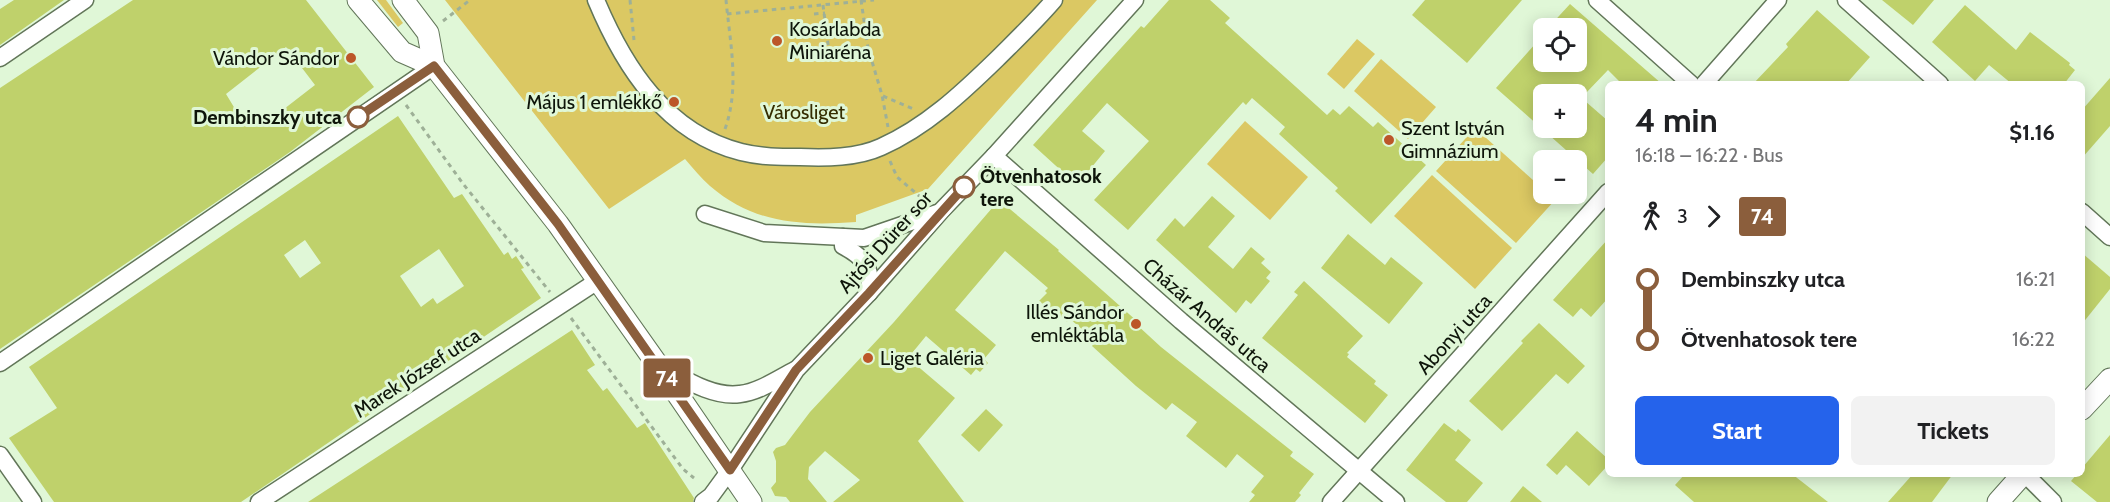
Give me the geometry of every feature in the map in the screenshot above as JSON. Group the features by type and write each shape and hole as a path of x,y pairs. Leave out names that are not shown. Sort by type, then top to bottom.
{"main road":[{"path":"358,0 402,52 434,66"},
{"path":"404,0 428,33 434,66 599,280 751,502"},
{"path":"2085,406 2110,379"},
{"path":"1998,502 2021,477"}],"street":[{"path":"0,58 85,0"},
{"path":"596,0 620,52 643,87 681,123 717,144 741,152 767,157 825,158 872,151 927,121 962,93 1054,0"},
{"name":"Ajtósi Dürer sor","path":"703,502 711,496 730,470 796,370 869,293 1135,0"},
{"path":"1597,0 1687,81"},
{"path":"1707,81 1778,0"},
{"path":"1846,0 1937,81"},
{"path":"0,363 434,66"},
{"name":"Cházár András utca","path":"994,156 1181,321 1396,502"},
{"name":"Abonyi utca","path":"1331,502 1605,195"},
{"path":"705,214 764,232 864,238 941,212"},
{"path":"2085,215 2110,237"},
{"path":"843,237 843,246 851,250 868,267 871,275 869,293"},
{"name":"Marek József utca","path":"260,502 599,280"},
{"path":"657,364 707,389 724,394 741,394 796,370"},
{"path":"0,455 33,502"},
{"path":"2027,477 2053,502"}],"path":[{"path":"440,24 470,0"},
{"path":"717,144 728,120 732,98 733,76 726,0"},
{"path":"727,15 874,0"},
{"path":"861,1 868,48 882,94 891,161 897,177 941,212"},
{"path":"823,5 828,52 868,48"},
{"path":"814,14 825,13"},
{"path":"728,24 734,24"},
{"path":"882,94 914,109 927,121"},
{"path":"401,98 464,185 561,305 683,469 694,478"}],"green space":[{"path":"377,0 386,0 403,23 398,27"},
{"name":"Városliget","path":"445,0 1097,0 928,189 856,215 856,222 817,223 779,220 744,208 710,186 685,159 609,209"},
{"path":"1357,39 1375,54 1344,89 1327,74"},
{"path":"1381,59 1436,107 1408,139 1354,91"},
{"path":"1245,121 1308,177 1270,220 1207,164"},
{"path":"1475,128 1533,180 1533,204 1551,204 1516,243 1436,171"},
{"path":"1432,175 1512,248 1475,289 1394,216"}],"building":[{"path":"14,0 64,0 0,45 0,9"},
{"path":"133,0 306,0 374,87 290,152 0,349 0,88","holes":["286,47 315,85 262,126 256,119 246,127 226,94"]},
{"path":"1169,0 1210,0 1230,18 1225,23 1327,115 1333,109 1340,115 1349,106 1373,127 1378,122 1426,165 1371,224 1335,191 1338,188 1279,134 1285,127 1252,98 1246,105 1243,102 1128,230 1094,200 1149,141 1107,103 1082,131 1105,151 1077,185 1033,145 1141,26 1144,28"},
{"path":"1425,0 1522,0 1467,63 1412,15"},
{"path":"1882,0 1934,0 1913,25"},
{"path":"1570,4 1586,18 1557,18"},
{"path":"1965,5 2016,50 2030,32 2070,63 2069,65 2075,70 2066,81 2008,81 1989,65 1975,81 1932,42"},
{"path":"1817,10 1870,57 1849,81 1756,81 1788,47 1786,44"},
{"path":"1587,19 1659,81 1619,81 1608,70 1587,92 1587,84 1533,84 1533,121 1496,88 1533,46 1533,72 1587,72"},
{"path":"2110,78 2110,126 2085,155 2085,107"},
{"path":"1587,103 1605,118 1605,160 1593,174 1587,169 1587,150 1566,150 1552,138 1587,138"},
{"path":"398,116 454,198 462,194 504,255 508,252 512,259 516,256 524,268 521,269 541,298 241,502 54,502 9,438 57,408 29,367","holes":["305,240 321,263 300,278 284,255","439,249 464,286 437,304 433,298 421,307 400,276"]},
{"path":"1212,196 1235,216 1208,247 1233,269 1251,247 1265,259 1261,263 1271,272 1266,278 1270,281 1251,304 1246,300 1236,313 1156,240 1175,218 1184,227"},
{"path":"999,200 1059,250 1138,322 1136,324 1161,347 1293,452 1290,456 1314,474 1295,502 1249,502 1255,495 1251,492 1264,476 1237,454 1226,468 1186,436 1197,422 1172,403 1166,410 1092,346 1096,341 1070,319 1067,322 1039,301 1047,293 1045,291 1048,288 1005,251 955,310 996,345 984,359 988,363 980,372 976,369 971,375 926,336 908,358 955,398 918,441 964,502 833,502 860,480 825,451 809,467 808,479 827,502 790,502 786,497 775,496 771,488 776,482 776,461 773,452 776,448 785,445 810,412 894,322"},
{"path":"1348,234 1385,265 1391,257 1423,283 1389,324 1321,268"},
{"path":"1605,242 1605,301 1591,317 1581,308 1573,317 1553,300"},
{"path":"2085,256 2110,277 2110,289 2085,320"},
{"path":"1304,281 1363,336 1347,353 1349,354 1347,357 1376,381 1374,384 1388,395 1365,423 1262,338 1298,295 1294,292"},
{"path":"1539,323 1585,366 1568,384 1556,374 1502,431 1469,401"},
{"path":"572,330 595,365 587,370 603,391 607,388 637,428 645,423 694,498 693,502 308,502"},
{"path":"986,409 1003,425 979,452 961,435"},
{"path":"1444,423 1456,432 1458,429 1471,440 1455,460 1483,483 1467,502 1446,502 1406,470"},
{"path":"1577,431 1605,456 1605,468 1589,486 1566,465 1557,475 1546,465"},
{"path":"2110,435 2110,502 2097,502 2071,481 2074,477 2085,477 2085,464"},
{"path":"1682,477 1796,477 1828,502 1694,502 1675,485"},
{"path":"1910,477 1951,477 1932,502 1888,502"},
{"path":"1523,486 1542,502 1510,502"}],"bus line":[{"name":"74","path":"358,117 434,66 558,224 730,470 796,370 964,187"}],"place":[{"name":"Kosárlabda Miniaréna","path":"777,41"},
{"name":"Vándor Sándor","path":"351,58"},
{"name":"Május 1 emlékkő","path":"674,102"},
{"name":"Dembinszky utca","path":"358,117"},
{"name":"Szent István Gimnázium","path":"1389,140"},
{"name":"Ötvenhatosok tere","path":"964,187"},
{"name":"Illés Sándor emléktábla","path":"1136,324"},
{"name":"Liget Galéria","path":"868,358"}]}
